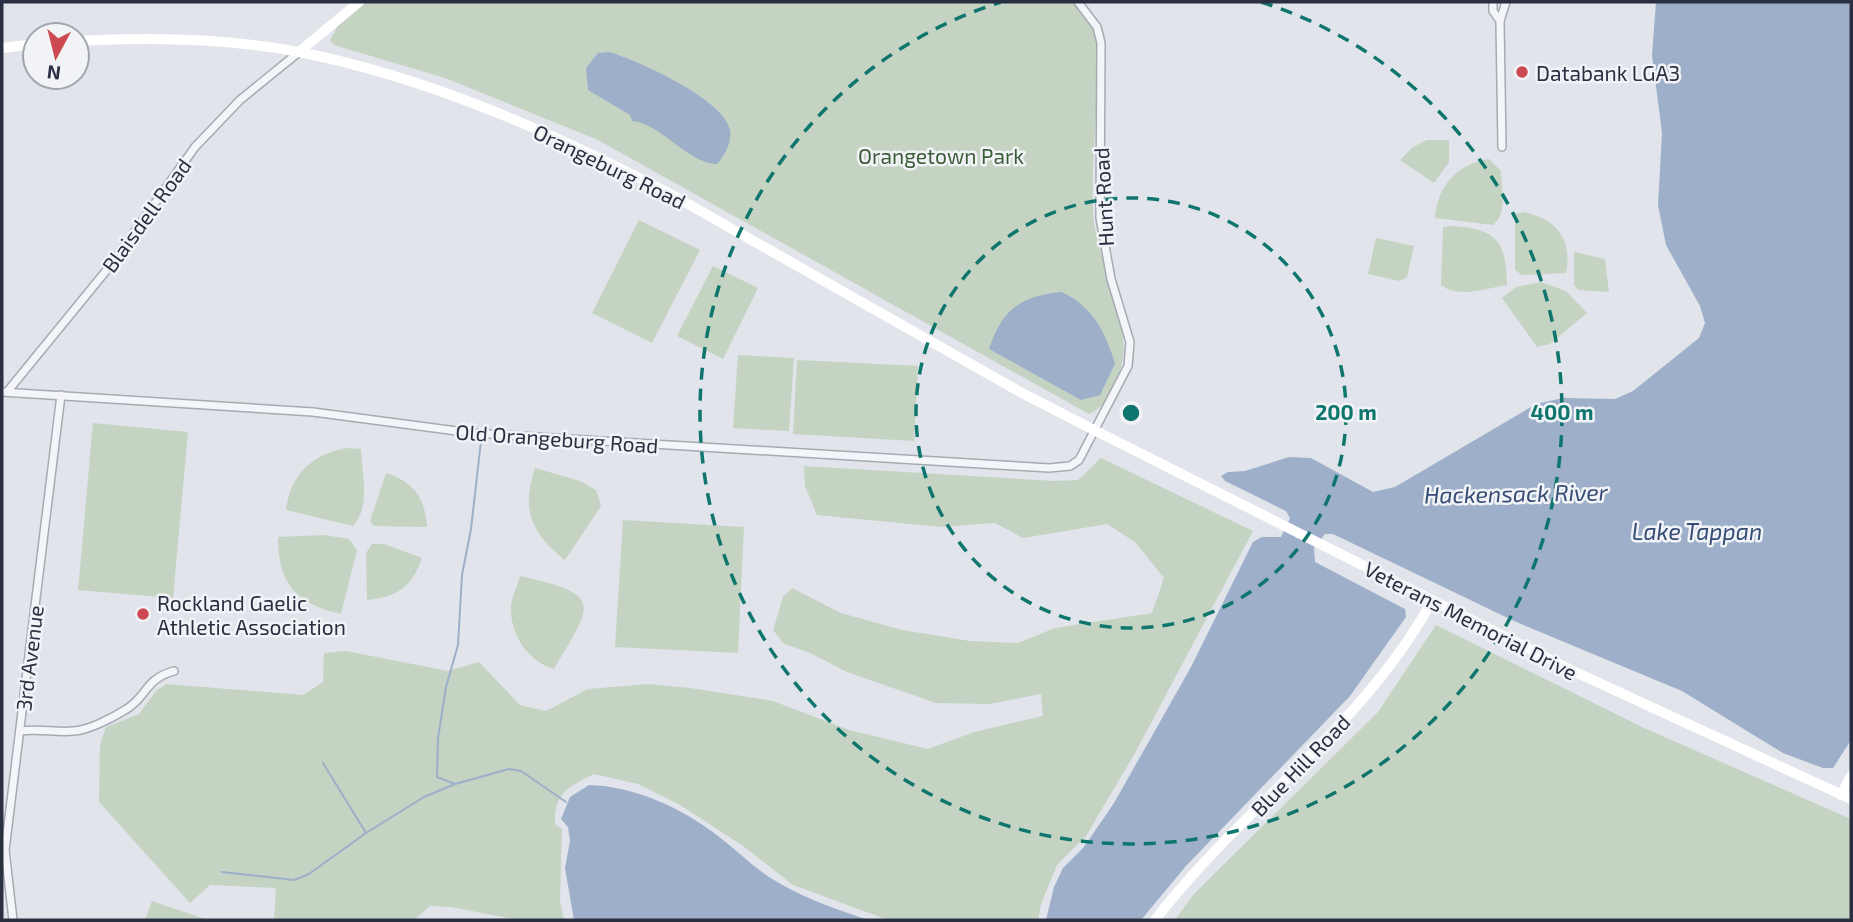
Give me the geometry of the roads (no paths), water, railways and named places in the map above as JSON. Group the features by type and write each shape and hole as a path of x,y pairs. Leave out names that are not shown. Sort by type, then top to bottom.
{"main road":[{"path":"299,52 359,2"},
{"name":"Orangeburg Road","path":"91,41 186,40 299,52 458,98 511,118 617,166 1096,431"},
{"path":"2,48 21,46"},
{"name":"Veterans Memorial Drive","path":"1096,431 1682,724 1846,797"},
{"name":"Blue Hill Road","path":"1155,920 1198,869 1373,689 1432,601"},
{"path":"1846,797 1851,776"}],"street":[{"name":"Hunt Road","path":"1078,2 1097,27 1101,43 1100,218 1111,279 1129,342 1128,366 1124,379 1096,431"},
{"path":"1493,2 1493,11 1500,21"},
{"path":"1502,147 1500,21 1506,2"},
{"name":"Blaisdell Road","path":"5,392 116,258 195,147 232,108 299,52"},
{"name":"Old Orangeburg Road","path":"5,392 313,411 472,433 1049,468 1075,463 1096,431"},
{"name":"3rd Avenue","path":"13,920 3,849 61,395"},
{"path":"20,731 45,728 76,731 123,712 134,705 152,680 174,671"}],"water":[{"name":"Lake Tappan","path":"1656,2 1851,2 1851,740 1833,768 1823,768 1783,753 1682,691 1514,621 1333,534 1325,534 1314,548 1315,562 1405,609 1406,617 1350,696 1186,866 1141,920 1046,920 1054,887 1063,868 1084,847 1114,803 1191,667 1253,542 1262,537 1281,537 1290,518 1286,511 1225,481 1221,476 1289,457 1311,458 1373,492 1395,487 1536,404 1563,398 1615,399 1633,391 1699,338 1705,323 1700,306 1666,245 1658,205 1662,133 1652,55"},
{"path":"609,52 678,82 724,118 730,130 730,139 717,164 696,158 643,123 632,121 630,115 588,90 586,68 598,53"},
{"path":"1061,292 1089,312 1102,331 1111,353 1115,364 1100,395 1081,400 989,349 1000,324 1015,307 1035,297"},
{"path":"589,785 623,789 657,800 704,826 781,884 817,902 868,920 574,920 565,868 570,841 568,827 561,819 570,797"}],"waterway":[{"path":"481,441 471,529 462,575 458,645 446,687 438,738 437,777 455,784 509,769 521,771 566,802"},
{"path":"323,763 366,833 424,797 455,784"},
{"path":"222,872 294,880 309,874 366,833"}],"place":[{"name":"Databank LGA3","path":"1522,72"},
{"name":"Rockland Gaelic Athletic Association","path":"143,614"}],"park label":[{"name":"Orangetown Park","path":"941,155"}],"water label":[{"name":"Hackensack River","path":"1516,493"}]}
